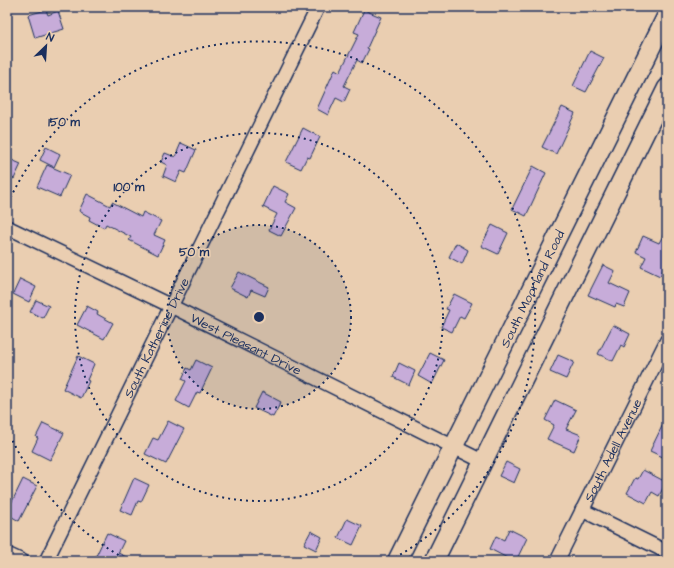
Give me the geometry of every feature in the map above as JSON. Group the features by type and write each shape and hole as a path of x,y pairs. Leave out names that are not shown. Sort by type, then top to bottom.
{"main road":[{"name":"South Moorland Road","path":"397,561 667,16"},
{"path":"434,561 667,88"}],"street":[{"name":"South Katherine Drive","path":"46,561 318,7"},
{"name":"West Pleasant Drive","path":"7,227 171,306 484,462"},
{"name":"South Adell Avenue","path":"557,561 667,340"},
{"path":"582,510 667,552"},
{"path":"7,554 22,561"}],"building":[{"path":"46,10 48,15 58,11 64,29 35,38 28,15"},
{"path":"364,10 381,17 362,63 357,60 344,86 350,89 344,102 336,98 328,115 317,109 335,69 340,72 359,34 354,32"},
{"path":"590,51 604,58 586,92 573,86"},
{"path":"562,107 575,113 556,154 542,147"},
{"path":"303,128 320,137 310,158 307,157 301,169 286,162"},
{"path":"181,143 196,150 186,173 181,171 176,182 163,176 167,165 161,162 165,153 175,157"},
{"path":"46,147 60,154 54,167 40,160"},
{"path":"7,158 21,164 14,179 7,175"},
{"path":"47,165 70,175 60,197 37,187"},
{"path":"533,166 546,173 526,216 512,209"},
{"path":"273,186 289,194 285,202 296,208 281,236 269,230 277,214 263,207"},
{"path":"87,194 110,206 112,202 141,217 143,212 161,221 154,235 165,240 158,255 129,240 131,237 106,224 104,228 89,220 90,217 79,211"},
{"path":"492,225 508,233 498,254 481,246"},
{"path":"667,228 667,261 660,276 641,267 646,257 636,252 643,236 659,243"},
{"path":"456,243 468,250 462,264 449,257"},
{"path":"603,265 615,271 609,283 630,293 624,307 616,304 615,307 588,295"},
{"path":"239,272 269,287 265,296 251,290 248,297 230,288"},
{"path":"20,279 36,287 29,302 13,294"},
{"path":"454,294 472,303 464,318 460,316 452,332 441,327 449,310 446,309"},
{"path":"36,300 49,306 43,318 30,312"},
{"path":"87,306 98,312 97,314 113,323 104,339 77,325"},
{"path":"613,325 630,334 624,347 621,345 613,361 598,354"},
{"path":"430,353 444,360 432,384 418,376"},
{"path":"558,355 574,362 566,379 550,372"},
{"path":"78,356 94,364 87,380 89,381 81,398 63,389"},
{"path":"196,360 212,368 200,393 197,392 189,408 176,401 186,381 182,379 187,368 191,370"},
{"path":"399,363 415,371 409,385 393,377"},
{"path":"262,392 281,402 273,417 254,408"},
{"path":"555,400 576,410 566,429 581,435 574,451 547,439 554,425 545,420"},
{"path":"667,416 667,459 650,451"},
{"path":"168,421 184,429 166,464 145,454 153,438 158,440"},
{"path":"43,423 64,433 50,460 32,451 38,438 36,437"},
{"path":"506,462 520,469 514,483 499,476"},
{"path":"643,470 666,482 659,496 652,492 646,503 627,493 635,478 638,479"},
{"path":"134,478 149,485 141,502 138,501 132,515 120,510"},
{"path":"23,479 37,486 19,521 7,514 7,512"},
{"path":"347,519 362,526 353,545 338,538"},
{"path":"509,529 527,538 516,561 513,561 490,549 496,536 504,540"},
{"path":"311,531 322,537 316,550 304,544"},
{"path":"107,533 124,541 118,553 135,561 97,561 99,557 96,556"}]}
